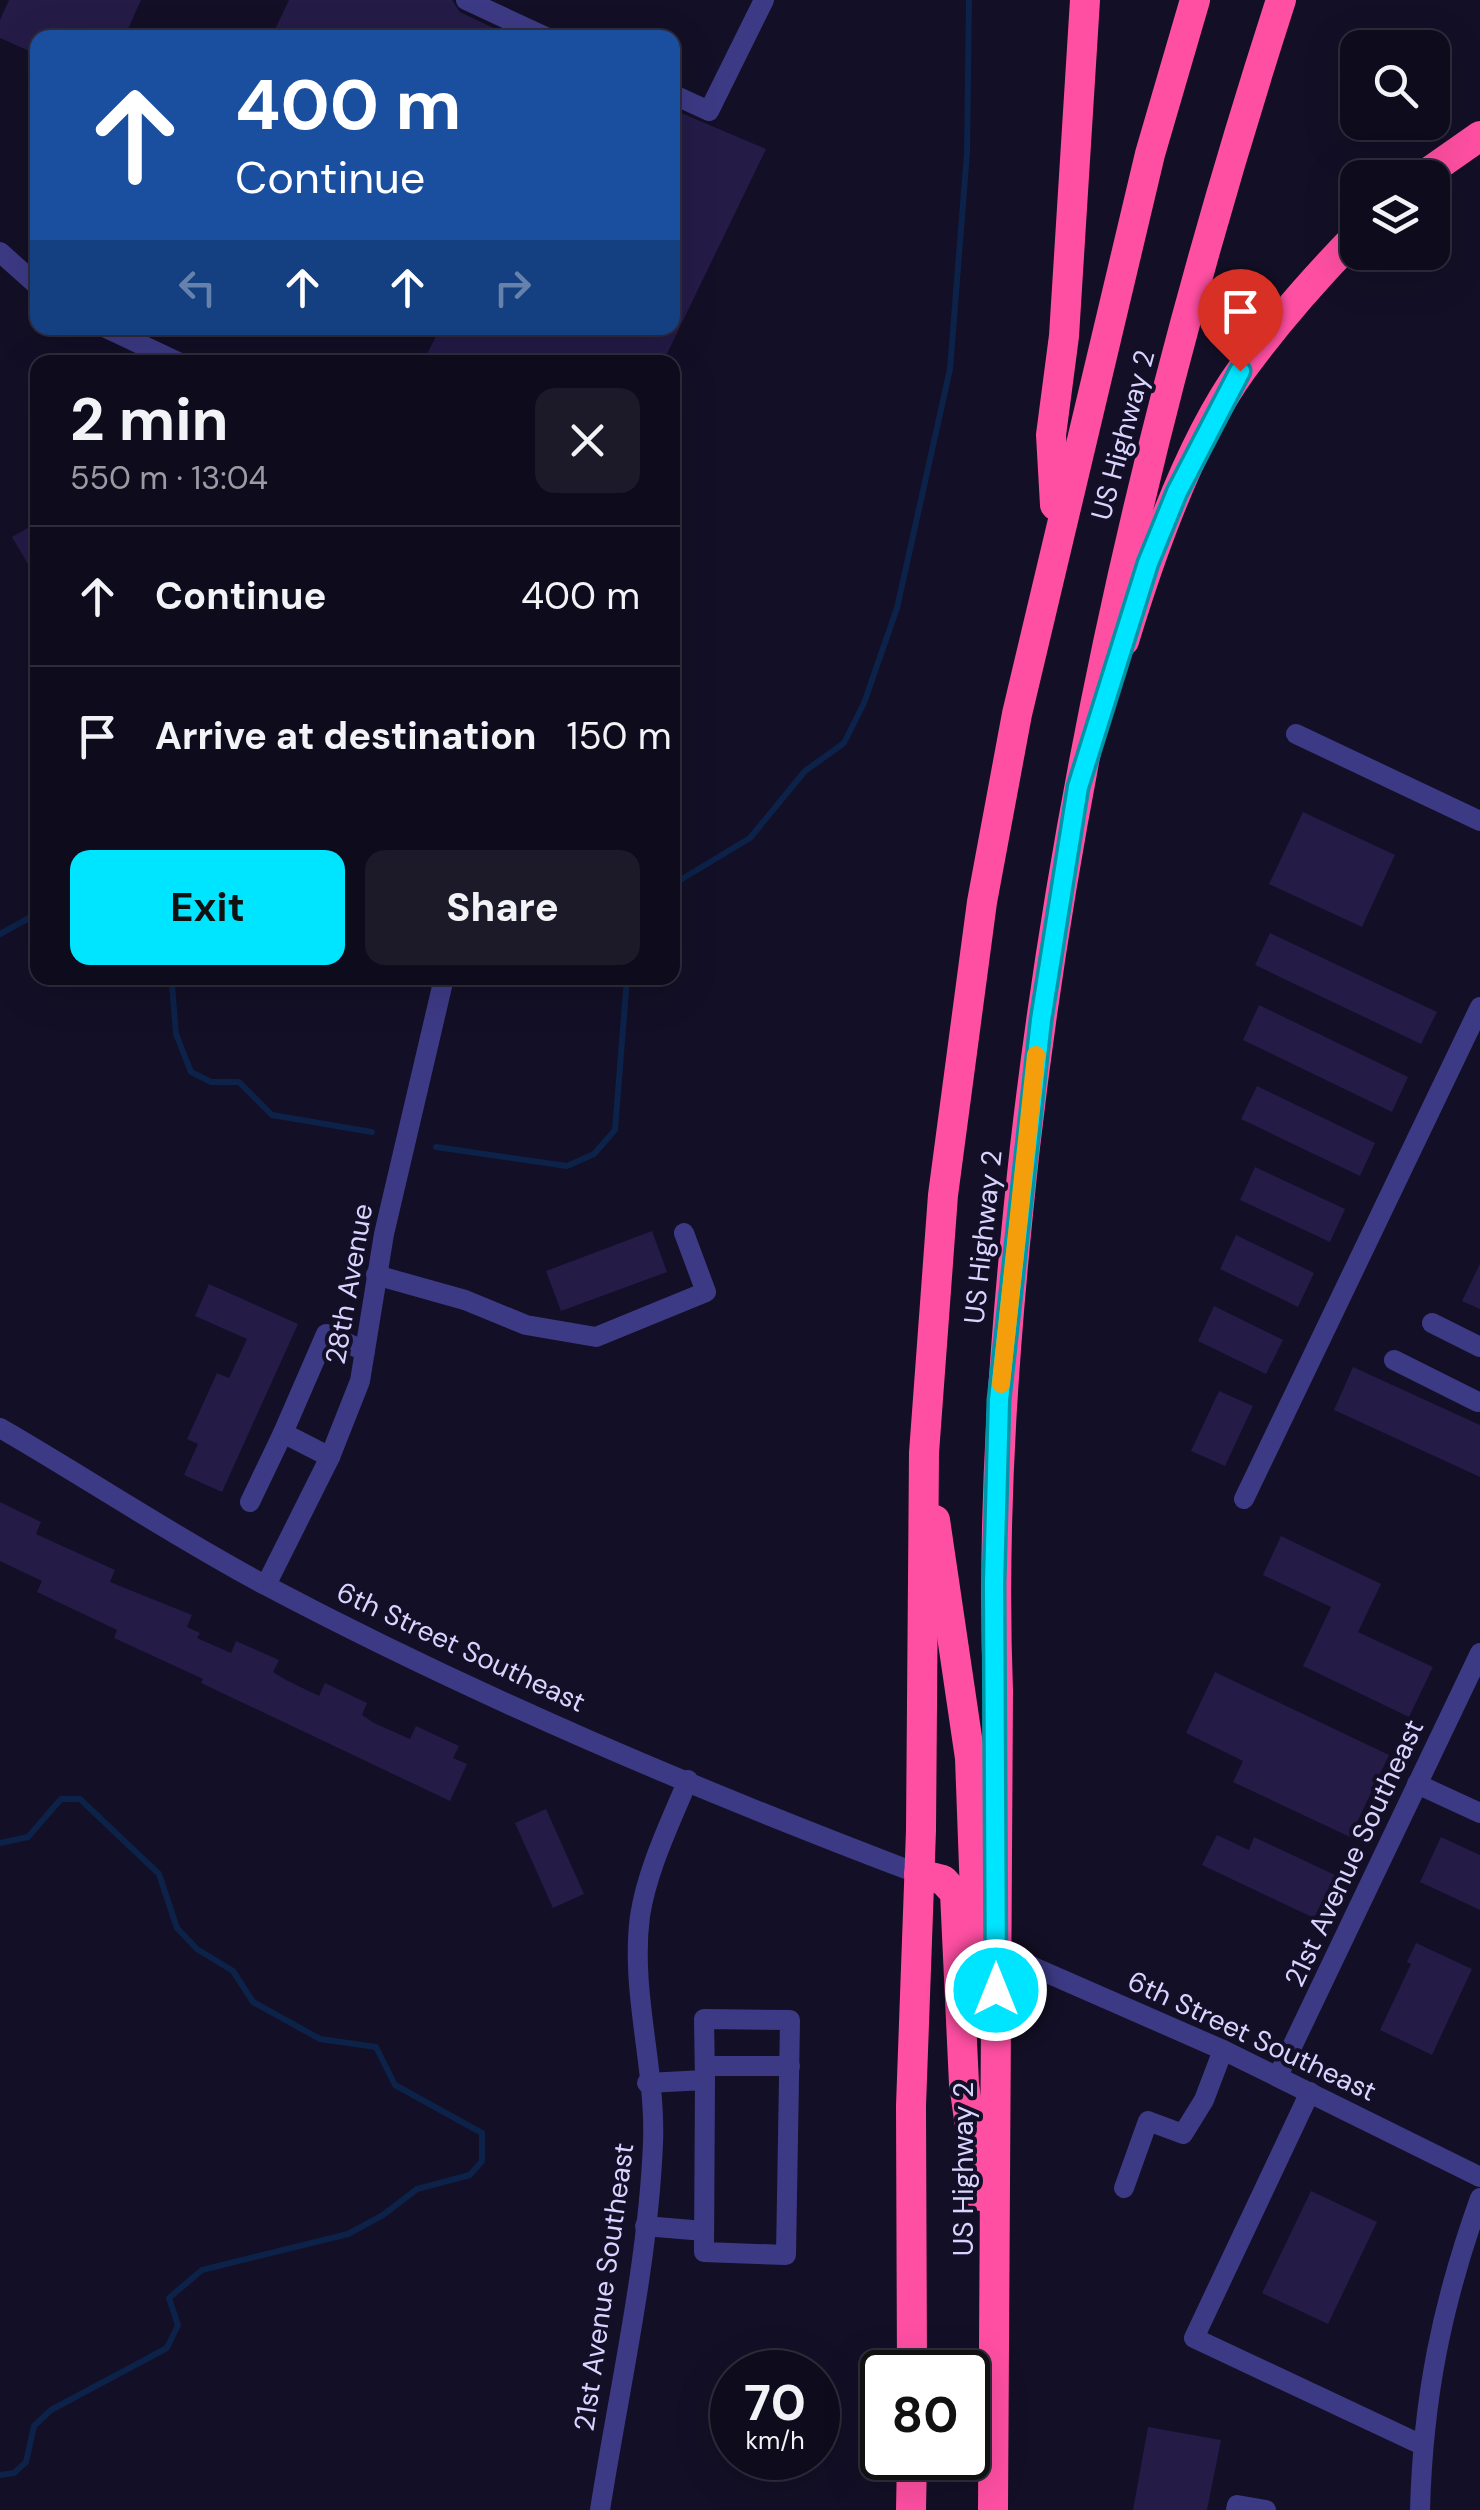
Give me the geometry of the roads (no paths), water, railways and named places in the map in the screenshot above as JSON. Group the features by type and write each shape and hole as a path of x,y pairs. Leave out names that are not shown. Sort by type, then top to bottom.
{"highway":[{"path":"1057,540 1052,435 1064,336 1084,0"},
{"name":"US Highway 2","path":"912,2350 911,2106 919,1874 924,1454 943,1195 982,902 1017,714 1150,154 1196,0"},
{"name":"US Highway 2","path":"993,2510 997,1950 994,1583 999,1400 1036,1058 1078,787 1143,483 1220,199 1282,0"},
{"path":"1446,160 1480,136"},
{"path":"1078,787 1148,563 1177,492 1240,371 1340,255"},
{"path":"924,1454 970,1758 976,1922 982,1940 997,1950"},
{"path":"919,1874 943,1880 955,1892 963,2067 994,2347"},
{"path":"911,2510 912,2480"}],"street":[{"path":"466,0 531,30"},
{"path":"680,98 709,111 764,0"},
{"path":"0,252 30,279"},
{"path":"121,335 163,355"},
{"path":"1296,734 1480,821"},
{"name":"28th Avenue","path":"266,1585 330,1457 360,1382 376,1275 442,985"},
{"path":"1244,1499 1480,1007"},
{"path":"376,1275 466,1300 526,1325 596,1336 706,1292 684,1232"},
{"path":"1432,1323 1480,1347"},
{"path":"250,1502 326,1334 365,1350"},
{"path":"1394,1360 1480,1401"},
{"name":"6th Street Southeast","path":"0,1428 266,1585 422,1664 688,1780 919,1874"},
{"path":"283,1433 330,1457"},
{"name":"21st Avenue Southeast","path":"1278,2076 1480,1653"},
{"name":"21st Avenue Southeast","path":"600,2510 645,2226 653,2139 639,1989 640,1914 688,1780"},
{"path":"1418,1784 1480,1812"},
{"name":"6th Street Southeast","path":"997,1950 1224,2050 1480,2178"},
{"path":"704,2019 790,2020 790,2066 786,2255 704,2252 704,2019"},
{"path":"1124,2188 1148,2121 1183,2134 1224,2050"},
{"path":"648,2083 705,2073 790,2066"},
{"path":"1310,2092 1194,2338 1422,2445"},
{"path":"1420,2510 1422,2445 1440,2324 1480,2198"},
{"path":"645,2226 704,2230"},
{"path":"1236,2510 1237,2505 1266,2510"}],"waterway":[{"path":"680,880 750,838 805,771 844,743 864,703 897,608 950,369 967,153 969,0"},
{"path":"0,934 30,917"},
{"path":"172,985 176,1034 191,1072 211,1082 239,1082 272,1115 372,1132"},
{"path":"436,1147 567,1166 594,1154 615,1130 626,985"},
{"path":"0,1843 28,1837 61,1799 80,1799 159,1874 177,1928 197,1949 233,1971 253,2002 320,2039 376,2047 395,2085 482,2133 482,2161 470,2175 417,2189 383,2215 348,2234 202,2270 169,2298 178,2325 167,2348 51,2410 34,2426 26,2462 14,2473 0,2475"}]}
